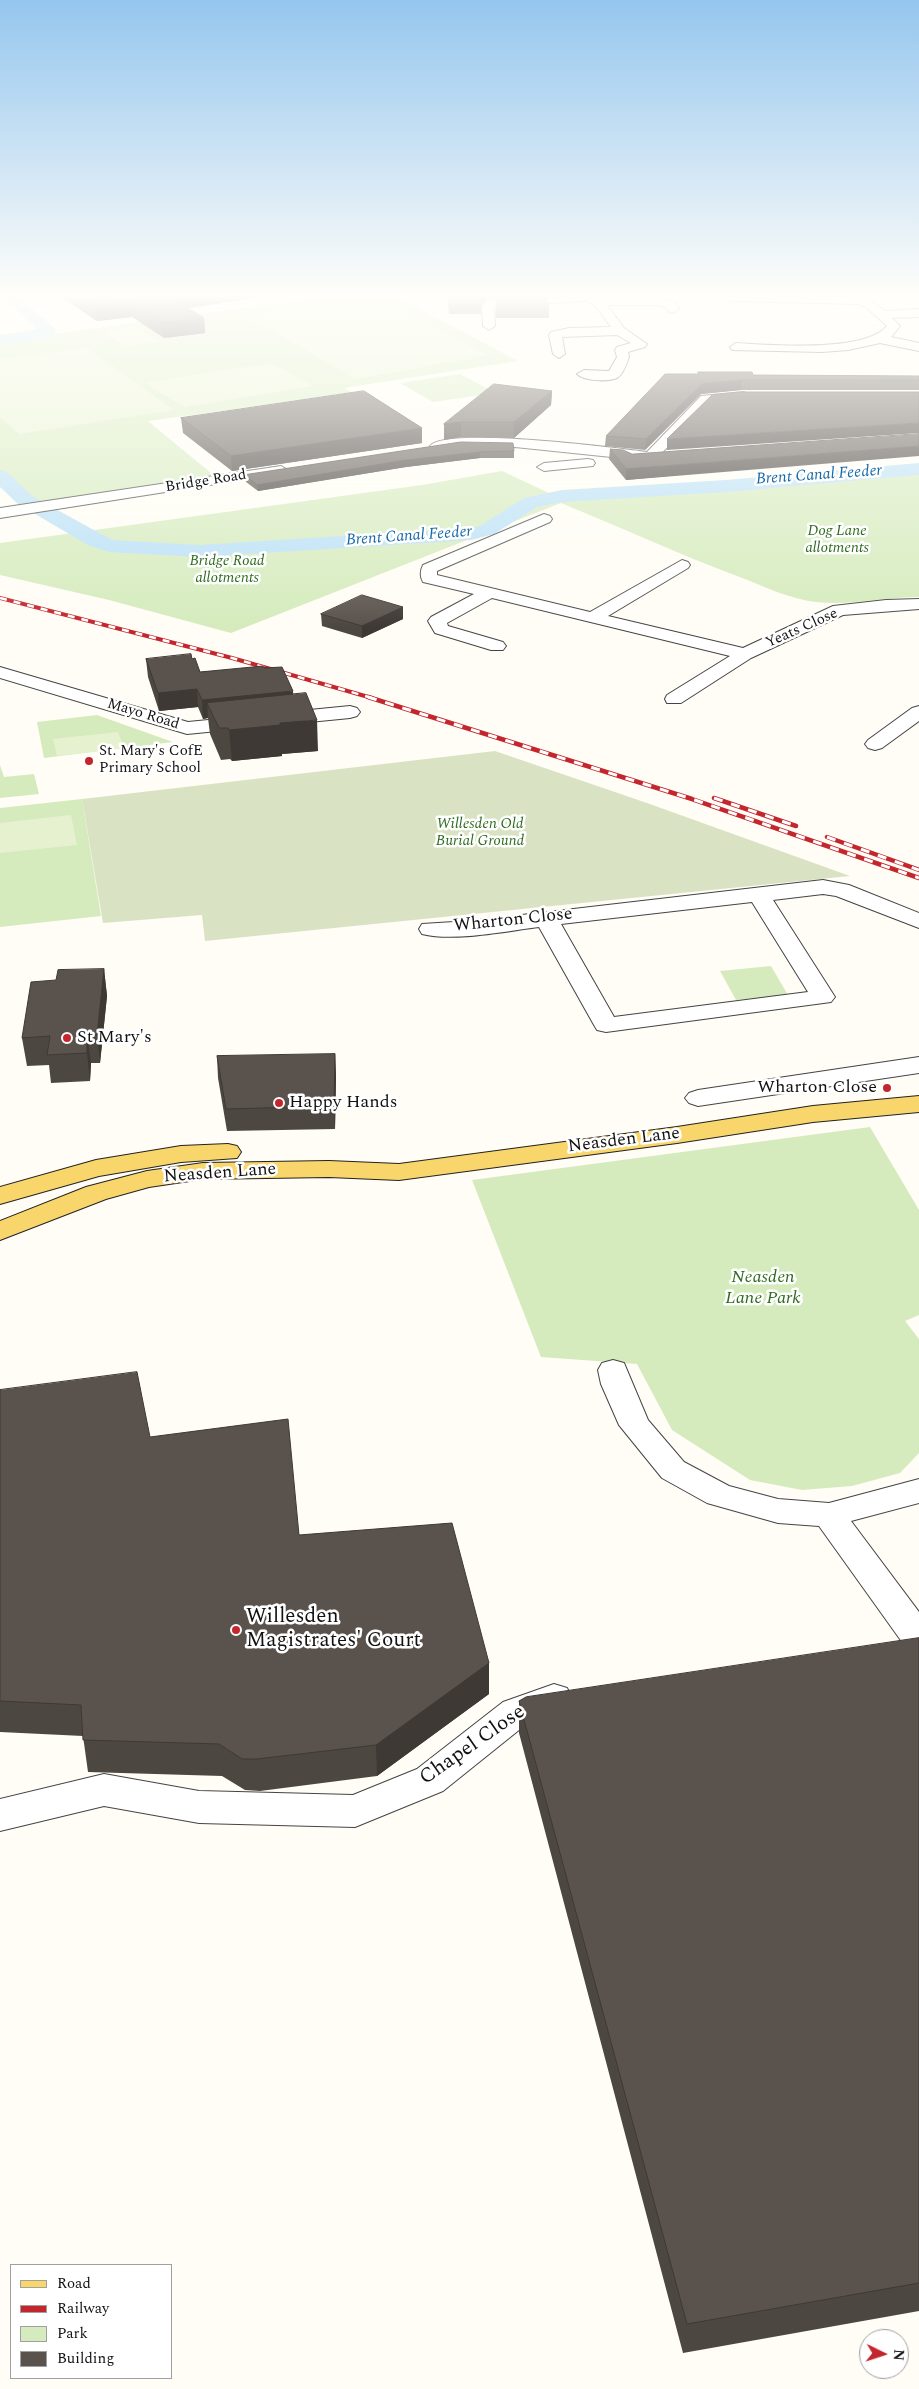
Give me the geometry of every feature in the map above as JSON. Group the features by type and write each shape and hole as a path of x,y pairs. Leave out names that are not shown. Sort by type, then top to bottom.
{"main road":[{"name":"Neasden Lane","path":"0,1231 96,1193 148,1179 202,1171 330,1169 399,1172 550,1150 677,1135 813,1114 919,1104"},
{"name":"Neasden Lane","path":"0,1196 96,1168 181,1154 260,1151 330,1169"}],"street":[{"path":"650,457 700,405"},
{"path":"418,449 484,442 650,457"},
{"path":"544,467 669,456"},
{"name":"Bridge Road","path":"0,514 296,468"},
{"name":"Yeats Close","path":"544,519 429,569 429,578 746,654"},
{"path":"592,617 682,565"},
{"path":"489,593 437,621 441,629 497,646"},
{"name":"Yeats Close","path":"674,699 746,654 839,610 886,604 919,604"},
{"name":"Mayo Road","path":"0,672 186,728 350,712"},
{"path":"875,744 919,712"},
{"name":"Wharton Close","path":"430,929 470,928 823,887 841,890 919,921"},
{"path":"546,918 606,1024 823,997 758,894"},
{"path":"698,1098 919,1065"},
{"path":"613,1370 616,1384 635,1425 673,1470 719,1495 778,1511 829,1515 919,1491"},
{"path":"829,1515 909,1644"},
{"name":"Chapel Close","path":"0,1815 104,1790 199,1807 354,1811 430,1780 516,1712 545,1700 584,1694"}],"green space":[{"path":"0,405 262,405 148,421 217,478 33,507 18,499 0,482"},
{"path":"0,405 168,405 174,410 19,434 0,417"},
{"path":"502,471 566,501 640,493 919,471 919,597 842,603 816,602 796,598 693,559 561,503 231,633 109,600 0,575 0,543 422,485"},
{"path":"97,715 173,742 44,758 37,722"},
{"path":"118,732 124,748 57,756 53,739"},
{"name":"Willesden Old Burial Ground","path":"495,751 850,876 205,941 202,915 103,923 82,799"},
{"path":"0,765 4,777 34,774 39,794 0,798"},
{"path":"82,799 101,916 0,927 0,808"},
{"path":"71,815 77,845 0,853 0,823"},
{"path":"771,966 788,995 736,1000 720,971"},
{"name":"Neasden Lane Park","path":"870,1127 919,1210 919,1315 905,1321 919,1339 919,1453 900,1473 852,1486 802,1490 750,1480 672,1430 637,1364 541,1357 472,1180"}],"building":[{"path":"266,405 387,405 422,428 231,456 181,418"},
{"path":"467,405 534,405 514,422 461,422 444,424"},
{"path":"635,405 680,405 646,439 606,436"},
{"path":"701,405 919,405 919,423 667,439"},
{"path":"919,434 919,446 626,469 610,449 623,450 632,454"},
{"path":"461,442 513,443 514,451 480,452 406,460 257,485 245,475"},
{"path":"362,595 403,607 362,626 321,614"},
{"path":"191,654 192,659 195,658 200,672 263,666 264,668 282,667 293,691 202,700 197,689 158,693 146,659"},
{"path":"306,693 317,720 280,723 280,725 229,730 228,728 219,728 207,703"},
{"path":"104,969 97,1035 87,1035 87,1053 47,1055 50,1036 22,1038 31,982 56,980 58,970"},
{"path":"335,1054 334,1106 226,1109 217,1056"},
{"name":"Willesden Magistrates' Court","path":"137,1372 150,1437 288,1419 299,1535 452,1523 489,1663 376,1745 257,1759 242,1759 219,1744 83,1740 81,1705 0,1701 0,1390"},
{"path":"919,1638 919,2283 687,2324 519,1701 526,1697"}],"waterway":[{"name":"Brent Canal Feeder","path":"0,476 25,500 95,541 109,546 153,550 199,551 471,534 487,530 531,502 562,496 726,486 919,469"}],"railway":[{"path":"0,598 232,658 372,698"},
{"path":"368,697 692,799 919,878"},
{"path":"714,798 796,826"},
{"path":"827,837 919,870"}],"place":[{"name":"St. Mary's CofE Primary School","path":"89,761"},
{"name":"St Mary's","path":"67,1038"},
{"name":"Wharton Close","path":"887,1088"},
{"name":"Happy Hands","path":"279,1103"},
{"name":"Willesden Magistrates' Court","path":"236,1630"}],"park label":[{"name":"Dog Lane allotments","path":"837,540"},
{"name":"Bridge Road allotments","path":"227,570"}]}
